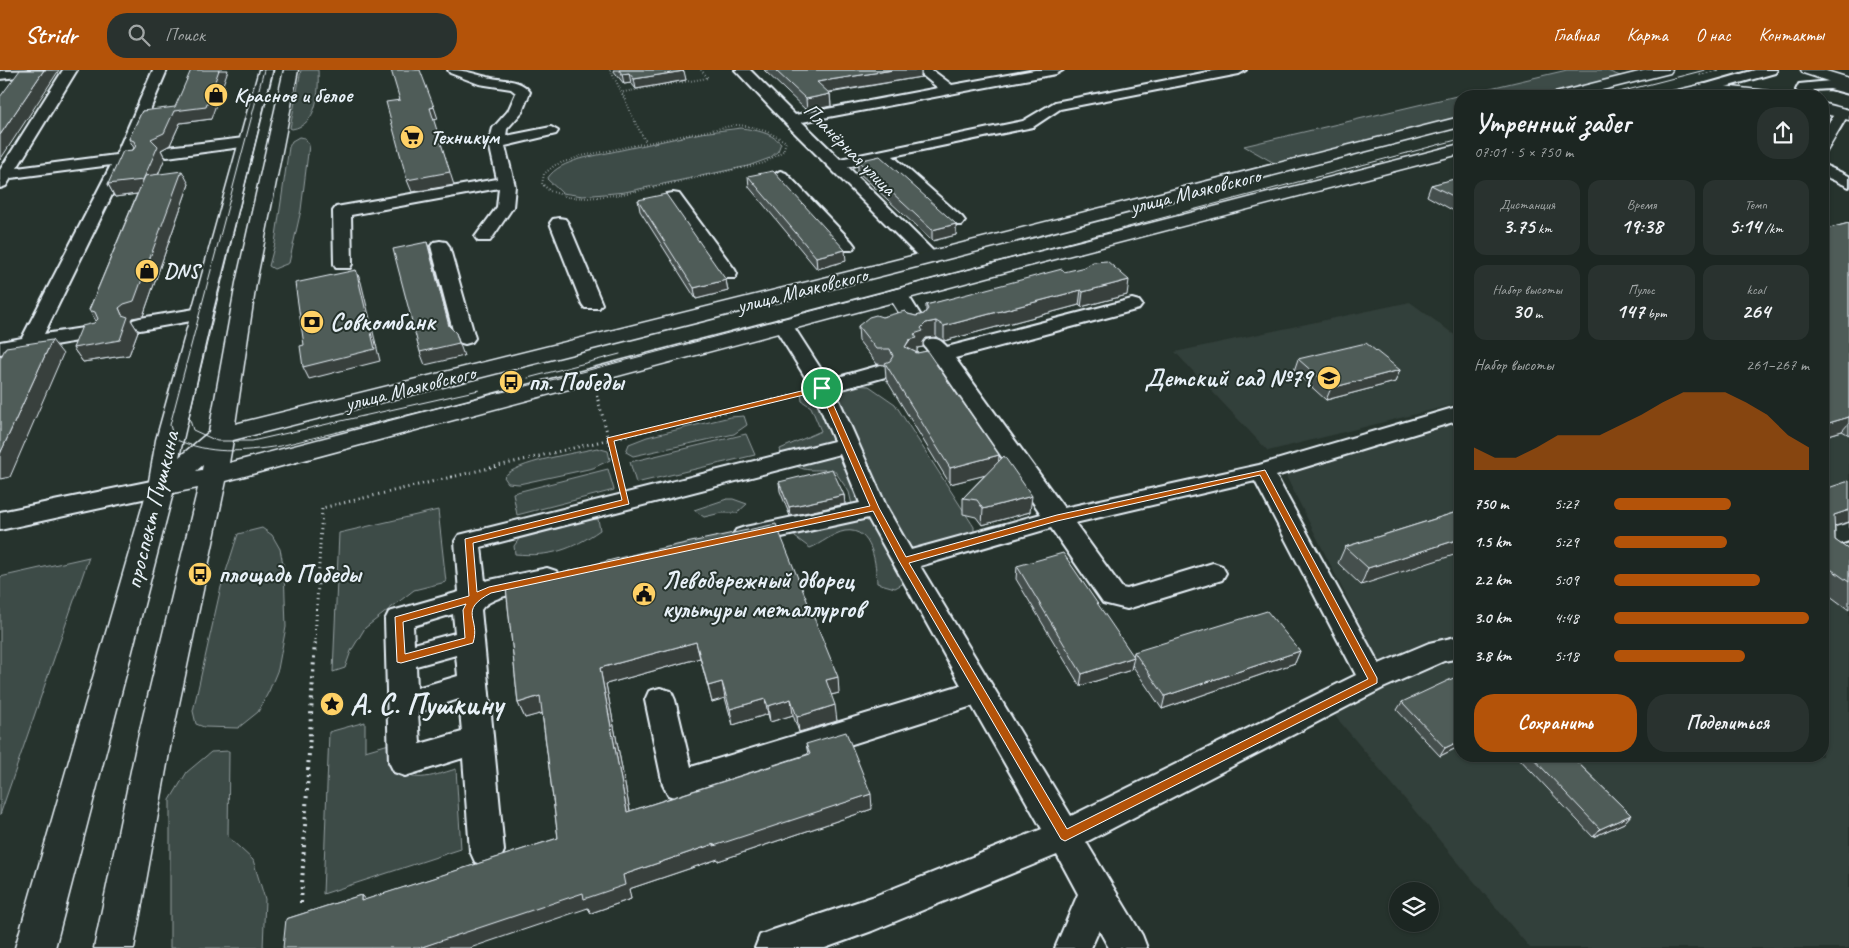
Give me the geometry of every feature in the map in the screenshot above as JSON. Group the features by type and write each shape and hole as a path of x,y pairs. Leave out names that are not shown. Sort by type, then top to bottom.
{"main road":[{"name":"проспект Пушкина","path":"35,948 161,487 169,440 244,143 266,70"},
{"name":"проспект Пушкина","path":"114,948 154,742 214,476 246,282 291,70"},
{"path":"1584,90 1665,70"},
{"path":"1808,70 1849,83"},
{"path":"1699,90 1713,90"},
{"path":"1829,109 1846,111"},
{"name":"улица Маяковского","path":"161,487 221,435 930,258 1454,124"},
{"name":"улица Маяковского","path":"161,487 214,476 783,325 1454,151"}],"street":[{"path":"0,92 10,73 44,70"},
{"path":"2,177 70,70"},
{"path":"30,343 128,157 160,70"},
{"path":"455,70 484,81 515,86 523,92 515,112 500,128 497,143 506,182 505,207 484,237"},
{"name":"Планёрная улица","path":"742,70 930,258"},
{"path":"923,70 950,90"},
{"path":"790,120 1056,70"},
{"path":"835,165 1028,124 1055,106 1239,70"},
{"path":"1704,89 1770,70"},
{"path":"1803,90 1804,88 1830,85 1849,90"},
{"path":"1829,103 1846,111 1829,137"},
{"path":"497,143 551,131"},
{"path":"167,152 244,143"},
{"path":"880,154 956,221"},
{"path":"2,177 128,157"},
{"path":"1829,173 1849,182"},
{"path":"780,176 846,246"},
{"path":"343,264 342,211 506,182"},
{"path":"673,198 728,274"},
{"path":"559,224 592,304"},
{"path":"440,246 465,338"},
{"path":"898,295 916,324"},
{"path":"1132,305 931,353 1057,518 1110,593 1118,598 1127,599 1213,573"},
{"path":"140,324 201,314"},
{"path":"783,325 822,388 875,508 904,561 1129,948"},
{"path":"1,350 96,332"},
{"path":"822,388 881,371"},
{"path":"904,561 1057,518 1262,472 1454,415"},
{"path":"486,851 467,610 474,598 468,541 848,445"},
{"path":"1262,472 1373,680"},
{"name":"улица Маяковского","path":"0,521 161,487"},
{"path":"720,541 875,508"},
{"path":"478,740 405,762 399,620 474,598 489,590 576,572"},
{"path":"401,659 470,640"},
{"path":"773,948 872,914 1065,836 1373,680 1439,651 1454,648"},
{"path":"403,704 473,683"},
{"path":"660,700 679,785 980,691"},
{"path":"1073,948 1097,892"}],"path":[{"path":"610,70 623,92 631,117 646,142"},
{"path":"623,92 708,78 701,70"},
{"path":"736,125 754,126 774,133 786,142 783,151 764,163 623,194 568,198 550,192 542,184 544,174 555,165 582,156 646,142 736,125"},
{"path":"300,903 322,508 822,388"},
{"path":"597,396 626,502"}],"shaded area":[{"path":"301,70 318,70 317,97 312,114 307,121 301,126 292,129 290,128"},
{"path":"1567,70 1605,70 1628,79 1581,90 1482,90"},
{"path":"1454,97 1454,120 1276,164 1244,146"},
{"path":"741,128 772,136 781,143 778,151 770,158 748,166 625,192 583,196 562,193 547,179 565,164 579,159 701,133"},
{"path":"299,137 305,138 309,145 301,210 289,263 274,269 269,266 275,243 289,147 292,141"},
{"path":"1849,231 1849,948 1530,948 1335,716 1384,672 1283,470 1454,413 1454,762 1829,762 1829,236"},
{"name":"Детский сад №79","path":"1410,302 1454,335 1454,404 1268,451 1175,352"},
{"path":"826,384 869,386 895,404 974,527 974,533 920,551 908,581 895,588 877,583 874,558 867,541 862,535 854,531 845,531 810,548 795,537 792,524 852,505 849,492 834,470 801,468 782,457 780,449 821,431 811,407 802,401 801,391"},
{"path":"744,416 747,425 734,434 633,456 626,452 629,444 647,437 730,417"},
{"path":"746,434 755,455 636,483 630,462"},
{"path":"597,448 608,451 610,460 593,468 519,484 508,483 504,477 520,467 561,455"},
{"path":"608,469 614,490 517,515 513,493"},
{"path":"727,499 747,504 737,513 721,513 704,517 694,510"},
{"path":"438,510 446,582 414,590 365,628 351,651 345,668 333,672 339,533"},
{"path":"598,519 600,530 580,543 550,553 515,554 514,546 521,536 577,520"},
{"path":"262,528 272,535 280,549 284,569 286,627 278,669 258,712 238,728 204,727 196,724 193,711 221,587 238,534"},
{"path":"89,557 0,815 0,577"},
{"path":"365,722 365,751 389,744 389,766 398,772 414,777 422,777 456,769 461,849 323,894 329,732"},
{"path":"229,751 228,837 253,860 265,899 263,948 170,948 170,800 187,772 211,752"}],"building":[{"path":"20,70 44,70 0,135 0,97"},
{"path":"191,70 219,70 206,107 174,111 164,133 151,139 158,146 143,180 108,184 123,151 133,150 136,146 134,141 129,139 142,111 175,107"},
{"name":"Техникум","path":"391,70 420,70 434,107 430,108 450,172 407,180 386,102 400,100"},
{"path":"619,70 684,71 634,79 629,73 622,74"},
{"path":"775,70 893,70 817,82 830,94 806,99"},
{"path":"880,156 956,224 932,230 858,161"},
{"path":"182,171 134,301 124,304 119,308 122,315 128,317 120,340 73,348 82,326 94,323 98,319 95,312 89,310 145,176"},
{"path":"773,171 845,250 816,257 748,176"},
{"path":"1454,179 1454,196 1431,185"},
{"path":"666,194 726,280 694,288 638,200"},
{"path":"1849,223 1849,417 1829,423 1829,228"},
{"path":"427,242 449,326 456,333 459,343 420,352 393,249"},
{"path":"1107,261 1129,280 1083,292 1081,290 944,326 936,321 926,323 921,328 923,331 914,334 917,338 909,340 905,347 917,353 927,351 999,455 950,468 885,363 890,361 893,356 890,349 876,349 858,326 869,317 876,315 882,317 905,311 916,316 924,314 928,309 926,305 1062,269 1064,272 1085,267 1093,262"},
{"path":"356,270 375,349 303,367 300,346 304,345 295,283"},
{"path":"52,340 0,454 0,359 6,347"},
{"path":"1366,343 1400,370 1331,388 1298,359"},
{"path":"1004,456 1032,496 983,509 977,500 963,498"},
{"path":"832,469 844,495 789,507 779,482"},
{"path":"1849,481 1849,510 1834,515 1835,540 1849,550 1849,582 1829,568 1829,488"},
{"path":"1454,513 1454,541 1368,568 1345,547"},
{"path":"776,524 838,677 826,680 835,705 797,717 791,699 768,706 765,699 730,709 722,682 708,686 696,642 600,668 627,812 810,754 806,744 846,732 871,794 623,875 625,885 584,899 583,893 419,948 283,948 286,919 361,895 361,901 558,838 540,696 518,703 506,587 639,553"},
{"path":"1063,553 1134,657 1082,674 1017,566"},
{"path":"1267,611 1300,651 1165,696 1134,652"},
{"path":"1454,678 1454,744 1445,748 1402,702"},
{"path":"1537,762 1577,762 1631,815 1600,829"}],"tram line":[{"path":"264,70 170,425 174,439 201,448 214,450 239,451 280,446 555,379 1454,141"},
{"path":"273,70 189,417 193,430 217,441 252,441 479,390"},
{"path":"1627,90 1705,70"},
{"path":"1700,75 1719,70"},
{"path":"528,378 620,354"}],"place":[{"name":"Красное и белое","path":"216,95"},
{"name":"Техникум","path":"412,137"},
{"name":"DNS","path":"147,271"},
{"name":"Совкомбанк","path":"312,322"},
{"name":"Детский сад №79","path":"1329,378"},
{"name":"пл. Победы","path":"511,382"},
{"name":"площадь Победы","path":"200,574"},
{"name":"Левобережный дворец культуры металлургов","path":"644,594"},
{"name":"А. С. Пушкину","path":"332,704"}],"route":[{"path":"822,388 610,440 626,502 468,541 474,598 467,610 470,640 401,659 399,620 474,598 489,590 875,508 904,561 1057,518 1262,472 1373,680 1065,836 904,561 875,508 822,388"}]}
